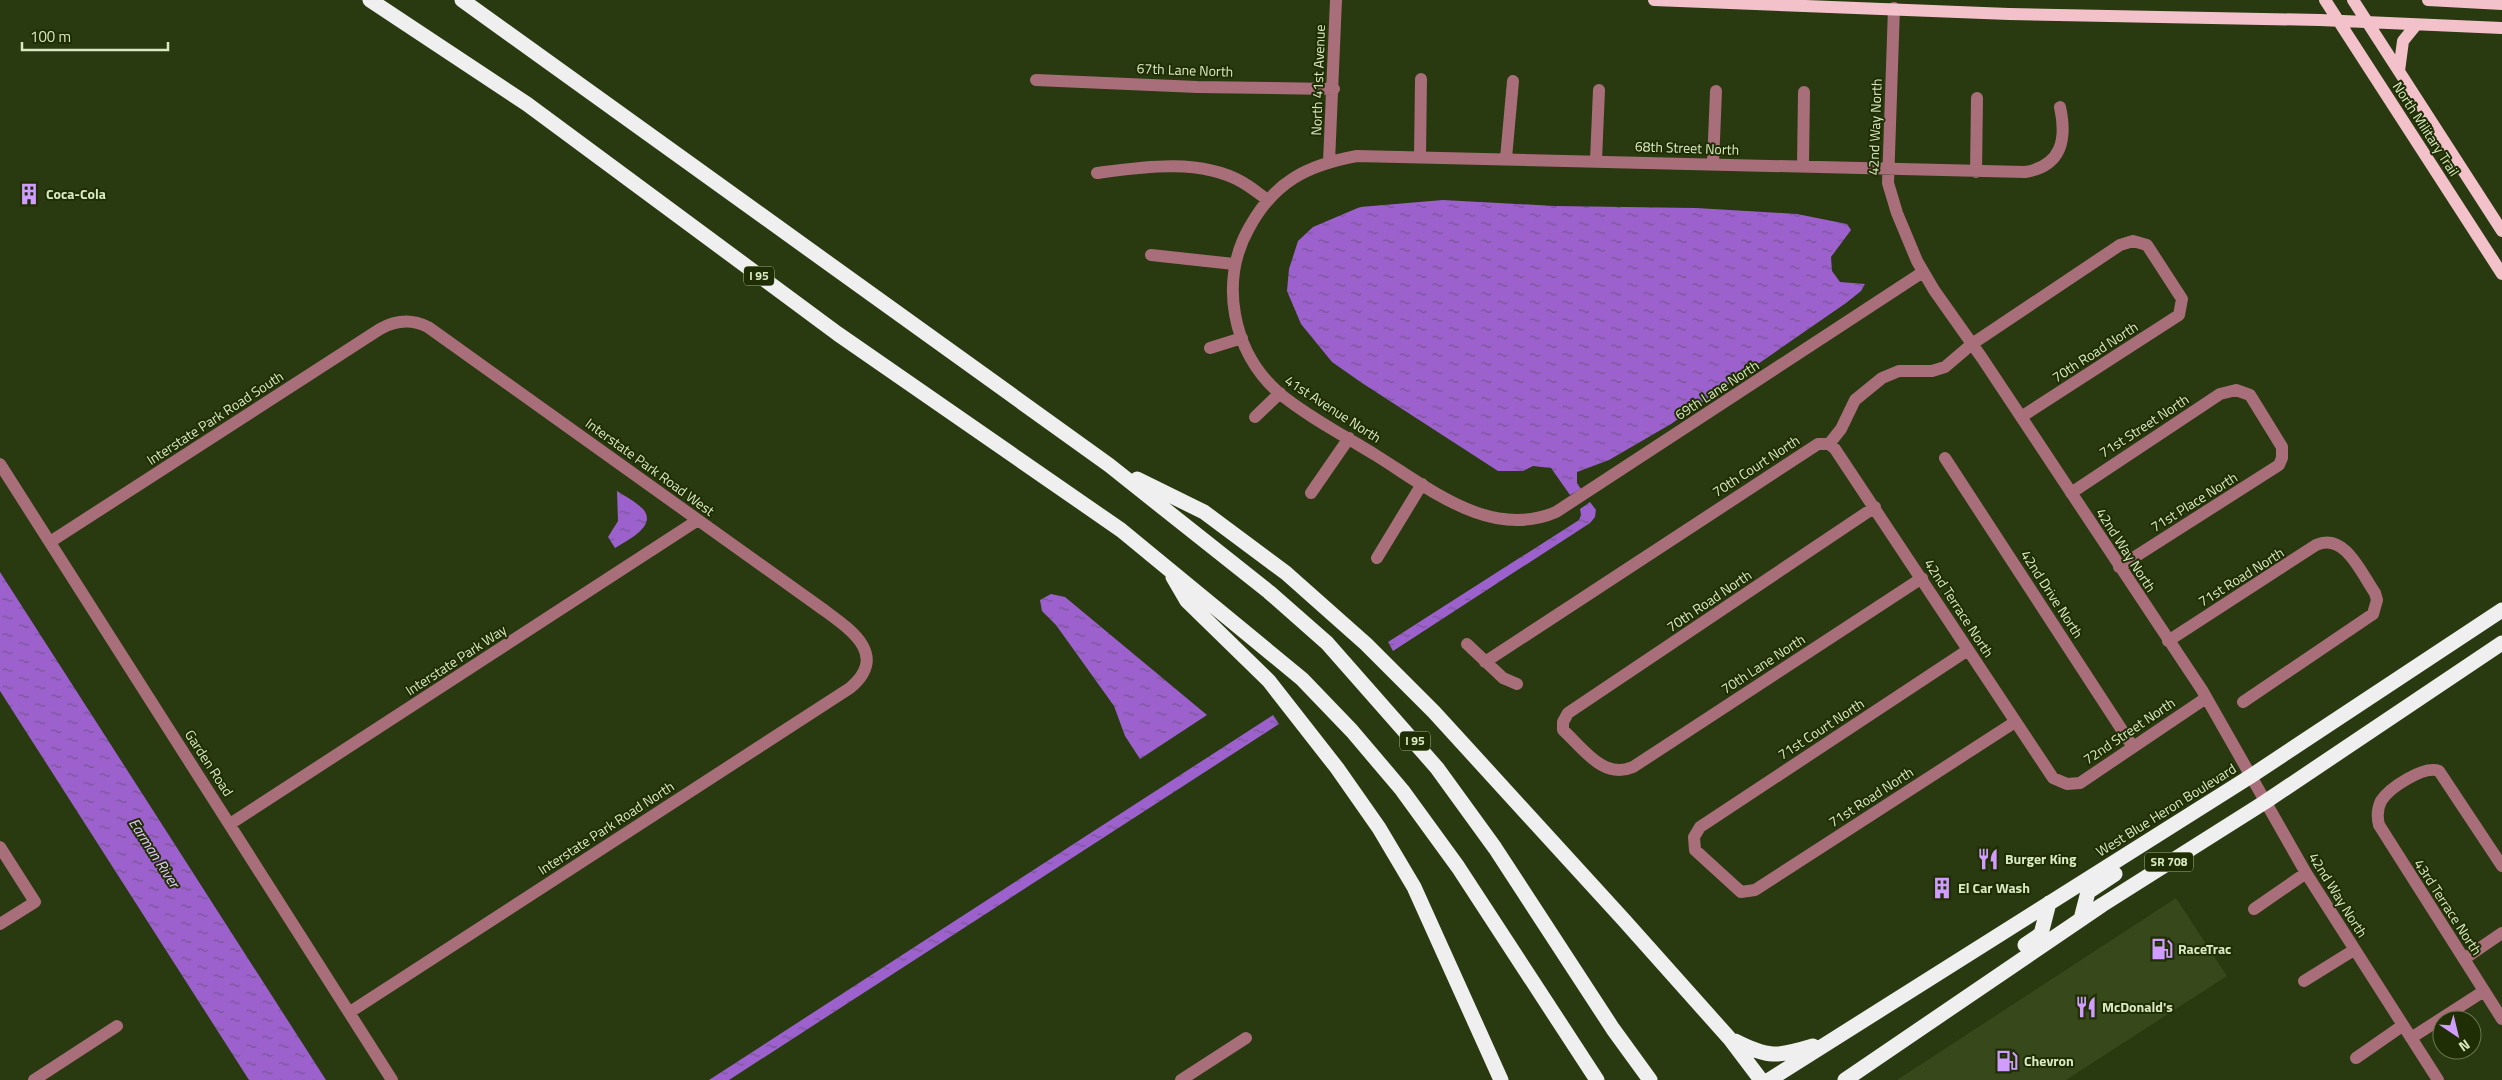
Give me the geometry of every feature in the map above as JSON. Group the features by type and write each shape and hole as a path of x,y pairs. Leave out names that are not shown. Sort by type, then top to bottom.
{"highway":[{"name":"I 95","path":"370,0 527,104 838,334 1121,530 1302,679 1352,731 1402,790 1458,867 1597,1080"},
{"name":"I 95","path":"462,0 1109,465 1269,592 1327,643 1385,706 1438,768 1495,848 1613,1029 1650,1080"},
{"path":"1109,465 1204,512 1286,573 1366,644 1434,712 1730,1039 1760,1080"},
{"path":"1169,569 1187,601 1269,681 1338,768 1378,828 1414,887 1501,1080"},
{"name":"West Blue Heron Boulevard","path":"1768,1080 2251,776 2502,610"},
{"name":"SR 708","path":"1848,1079 2082,919 2265,802 2502,643"},
{"path":"2082,919 2088,892 2141,856 2161,833"},
{"path":"1978,990 1978,977 2041,934 2049,903"},
{"path":"1730,1039 1759,1054 1776,1054 1829,1042"}],"main road":[{"path":"1654,0 2009,14 2338,21 2369,24 2502,28"},
{"name":"North Military Trail","path":"2325,0 2502,274"},
{"name":"North Military Trail","path":"2354,0 2502,231"},
{"path":"2428,0 2502,4"},
{"path":"2399,70 2403,41 2416,25"}],"street":[{"name":"North 41st Avenue","path":"1329,162 1334,89 1336,0"},
{"name":"42nd Way North","path":"1894,8 1890,190 1897,213 1923,272 2206,698 2306,873 2438,1080"},
{"path":"1420,157 1421,79"},
{"name":"67th Lane North","path":"1036,80 1197,87 1334,89"},
{"path":"1506,158 1513,81"},
{"path":"1596,160 1599,90"},
{"path":"1713,164 1716,91"},
{"path":"1803,166 1804,92"},
{"path":"1976,172 1977,98"},
{"name":"68th Street North","path":"1329,162 1357,156 1506,158 2025,172 2042,167 2054,157 2061,145 2064,130 2060,107"},
{"name":"41st Avenue North","path":"1329,162 1294,177 1268,200 1245,235 1234,264 1232,296 1242,338 1259,370 1280,393 1422,484 1480,515 1494,519 1521,521"},
{"path":"1097,172 1163,168 1202,170 1236,179 1268,200"},
{"name":"70th Road North","path":"1972,344 2120,245 2133,241 2147,245 2182,299 2182,309 2174,320 2020,417"},
{"path":"1151,255 1234,264"},
{"name":"69th Lane North","path":"1521,521 1549,515 1564,507 1923,272"},
{"name":"Interstate Park Road West","path":"398,322 414,322 428,327 698,520 850,630 863,646 865,659"},
{"name":"Interstate Park Road South","path":"50,542 380,329 398,322"},
{"path":"1210,348 1242,338"},
{"path":"1829,444 1840,429 1855,400 1870,386 1882,378 1899,371 1932,371 1945,367 1972,344"},
{"name":"71st Street North","path":"2071,493 2220,394 2236,390 2250,395 2282,447 2282,458"},
{"path":"1255,417 1280,393"},
{"path":"1311,493 1349,438"},
{"name":"70th Court North","path":"1485,662 1818,444 1829,444"},
{"name":"42nd Terrace North","path":"1829,444 1835,449 1922,578 2048,773 2053,778 2067,784"},
{"name":"42nd Drive North","path":"1945,458 2133,747"},
{"name":"71st Place North","path":"2119,567 2274,470 2282,458"},
{"name":"Garden Road","path":"0,464 392,1080"},
{"path":"1377,558 1422,484"},
{"name":"70th Road North","path":"1619,771 1601,766 1563,730 1563,722 1568,713 1875,508"},
{"name":"Interstate Park Way","path":"230,824 698,520"},
{"name":"71st Road North","path":"2168,641 2316,545 2330,541 2344,547 2375,593 2376,608 2368,619 2243,702"},
{"name":"70th Lane North","path":"1619,771 1633,767 1922,578"},
{"path":"1467,644 1502,678 1517,684"},
{"name":"71st Court North","path":"1741,892 1695,850 1694,837 1700,827 1968,650"},
{"name":"Interstate Park Road North","path":"350,1012 850,688 863,672 865,659"},
{"name":"72nd Street North","path":"2067,784 2080,783 2206,698"},
{"name":"71st Road North","path":"1741,892 1755,890 2015,722"},
{"name":"43rd Terrace North","path":"2502,866 2444,776 2433,769 2421,771 2390,792 2378,809 2379,825 2502,1019"},
{"path":"0,847 35,902 0,924"},
{"path":"2254,909 2306,873"},
{"path":"2464,959 2502,933"},
{"path":"2304,981 2354,950"},
{"path":"2411,1038 2484,991"},
{"path":"34,1080 117,1026"},
{"path":"2356,1058 2402,1026"},
{"path":"1180,1080 1246,1038"}],"shaded area":[{"path":"2176,898 2227,976 2066,1080 1897,1080"}],"water":[{"path":"1443,200 1555,206 1696,208 1797,214 1847,224 1851,230 1831,257 1832,271 1840,282 1865,284 1861,291 1846,303 1671,424 1609,460 1577,472 1577,483 1581,489 1570,495 1551,468 1533,466 1523,471 1498,471 1332,362 1301,324 1287,291 1289,269 1298,241 1313,227 1360,207"},
{"path":"617,491 643,509 647,515 644,527 633,537 615,548 608,537 618,521"},
{"path":"1590,502 1596,510 1595,517 1590,523 1393,651 1388,642 1579,520 1581,515 1580,509"},
{"name":"Earman River","path":"0,572 326,1080 249,1080 0,691"},
{"path":"1051,594 1065,597 1207,715 1140,759 1125,736 1114,706 1056,625 1042,611 1040,600"},
{"path":"1273,715 1279,724 729,1080 709,1080"}],"place":[{"name":"Coca-Cola","path":"29,194"},
{"name":"Burger King","path":"1988,859"},
{"name":"El Car Wash","path":"1942,888"},
{"name":"RaceTrac","path":"2162,949"},
{"name":"McDonald's","path":"2086,1007"},
{"name":"Chevron","path":"2007,1061"}]}
